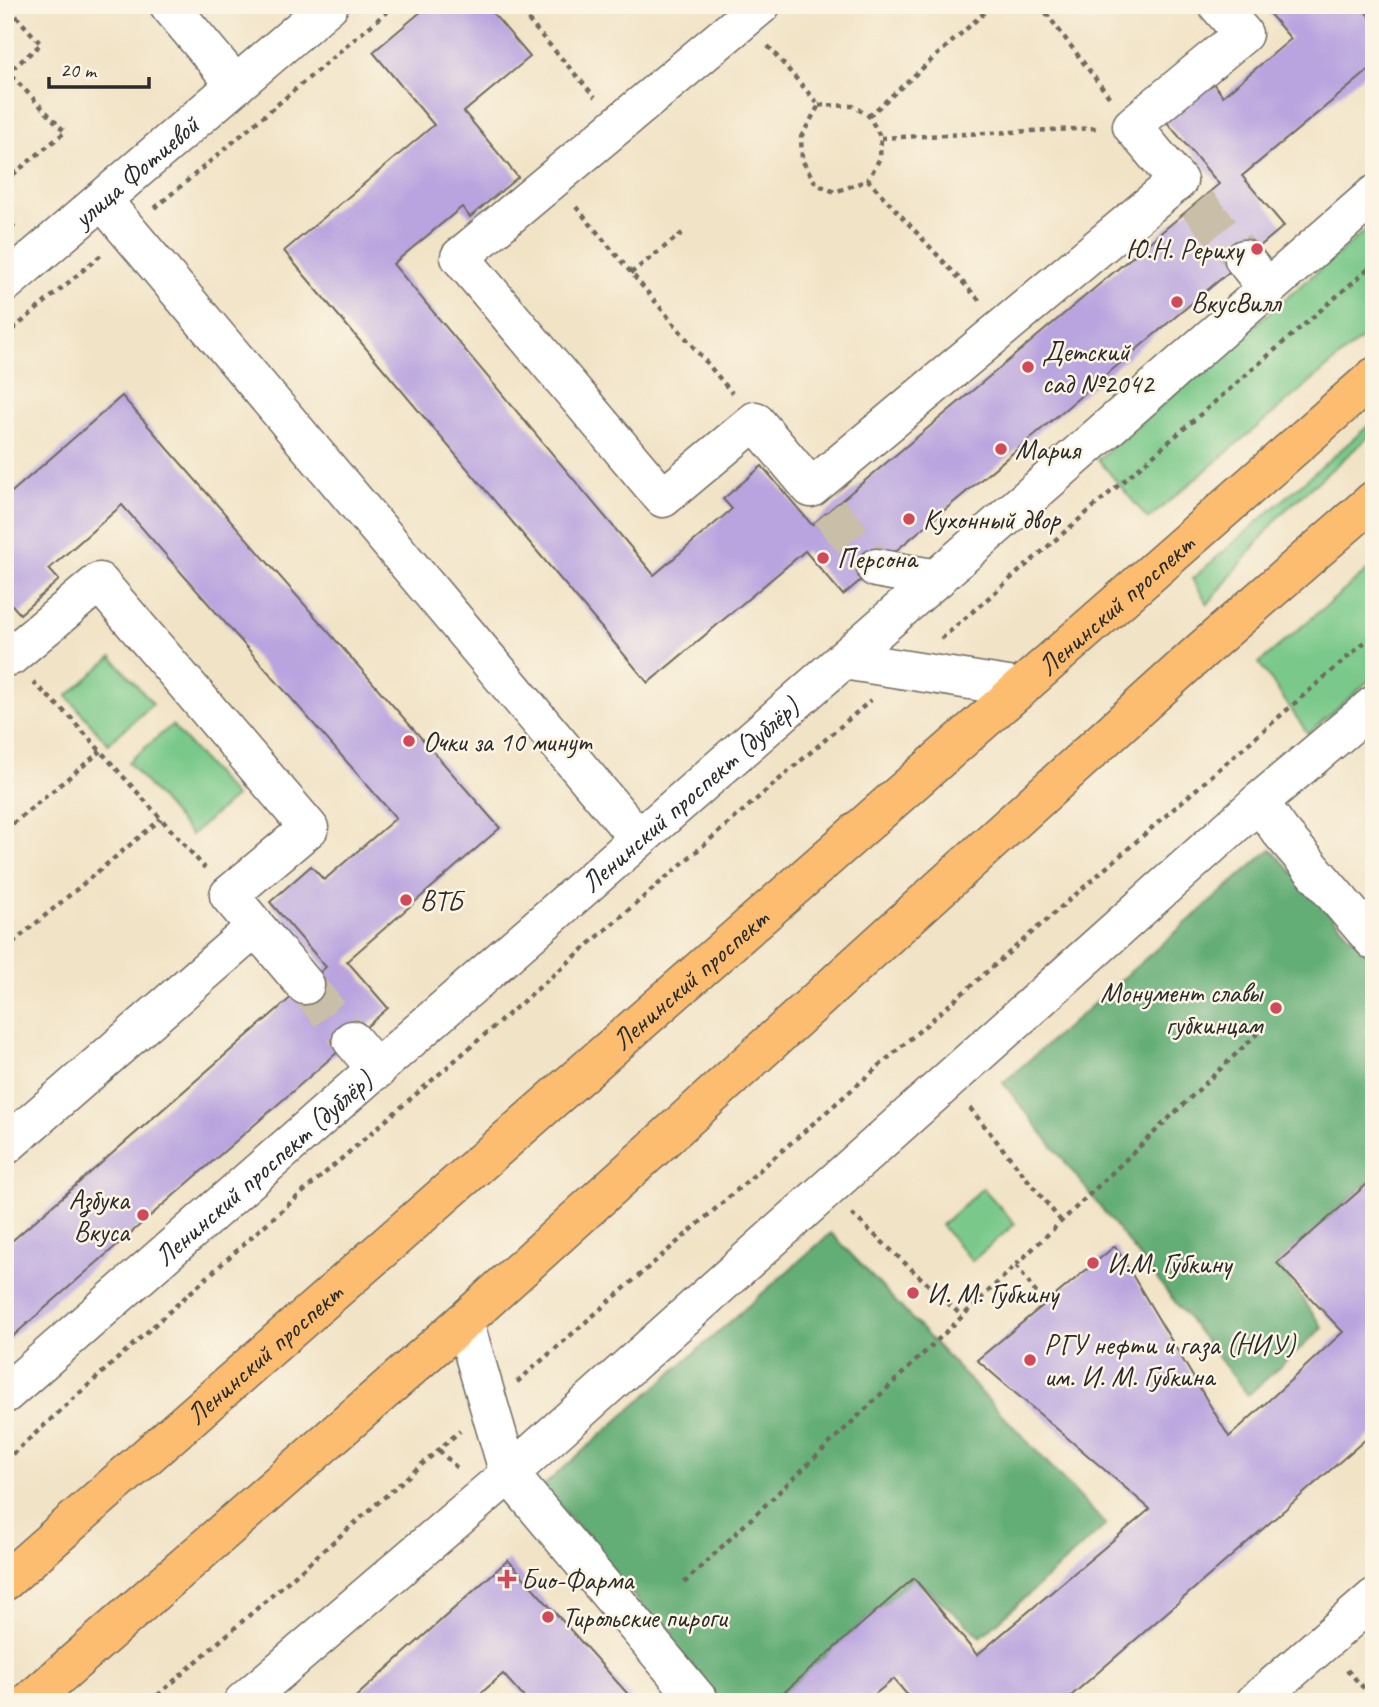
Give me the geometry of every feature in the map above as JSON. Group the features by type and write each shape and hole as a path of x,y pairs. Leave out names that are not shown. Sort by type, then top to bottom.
{"main road":[{"name":"Ленинский проспект","path":"5,1581 1374,377"},
{"path":"29,1702 464,1321 1191,660 1374,500"}],"street":[{"path":"169,5 236,85"},
{"name":"улица Фотиевой","path":"5,284 329,5"},
{"path":"746,10 619,124 460,257 663,498 755,421 820,500 1004,327 1187,192 1132,126 1243,34 1218,5"},
{"name":"Ленинский проспект (дублёр)","path":"8,1386 377,1070 638,838 937,579 1255,273 1374,195"},
{"path":"102,200 638,838"},
{"path":"876,568 937,579"},
{"path":"5,650 10,656 99,582 309,828 229,895 305,985"},
{"path":"843,660 1021,688"},
{"path":"243,1702 509,1474 1259,802 1374,705"},
{"path":"1259,802 1280,831 1374,941"},
{"path":"5,1146 256,928"},
{"path":"352,1040 377,1070"},
{"path":"464,1321 509,1474 700,1702"},
{"path":"1255,1702 1374,1598"}],"path":[{"path":"5,181 65,132 7,74 41,44 6,5"},
{"path":"5,336 395,5"},
{"path":"515,5 619,124"},
{"path":"869,116 993,5"},
{"path":"1040,5 1132,126"},
{"path":"746,10 820,105"},
{"path":"820,105 853,106 869,116 881,138 880,158 868,180 835,192 816,184 802,160 801,137 820,105"},
{"path":"881,138 1132,126"},
{"path":"552,180 755,421"},
{"path":"868,180 1004,327"},
{"path":"631,273 685,231"},
{"path":"5,1461 269,1222 1374,264"},
{"path":"150,1702 1374,634"},
{"path":"34,683 70,717 229,895"},
{"path":"5,830 101,751"},
{"path":"5,949 162,819"},
{"path":"684,1583 1260,1031"},
{"path":"965,1102 1060,1222"},
{"path":"843,1206 962,1316"},
{"path":"1016,1265 1044,1304"}],"green space":[{"path":"1374,223 1374,328 1148,519 1098,459"},
{"path":"1374,421 1374,432 1281,514 1208,604 1192,579"},
{"path":"1374,565 1374,676 1308,734 1259,663"},
{"path":"112,657 153,704 108,744 67,696"},
{"path":"172,725 235,797 191,835 128,762"},
{"path":"1271,849 1374,962 1374,1178 1277,1263 1323,1328 1248,1395 1003,1083"},
{"path":"983,1188 1015,1224 972,1261 941,1225"},
{"path":"831,1233 1106,1525 981,1637 914,1578 773,1702 723,1702 543,1486"}],"building":[{"path":"429,5 486,5 530,57 464,112 518,177 470,217 462,207 393,264 654,575 732,509 723,499 762,466 812,525 1219,184 1165,120 1212,82 1223,96 1291,39 1262,5 1360,5 1374,22 1374,66 1242,176 1284,226 843,595 805,551 648,683 284,251 434,125 373,52"},
{"path":"122,396 500,828 347,961 388,1008 5,1343 5,1247 326,967 270,902 311,866 324,880 396,818 122,505 49,569 59,580 20,614 5,597 5,498"},
{"path":"1374,1178 1374,1432 1064,1702 913,1702 894,1679 865,1702 773,1702 914,1578 977,1655 1150,1509 977,1360 1115,1246 1229,1437 1343,1332 1277,1263"},
{"path":"508,1560 635,1702 528,1702 503,1674 471,1702 350,1702"}],"tunnel":[{"path":"1197,203 1244,259"},
{"path":"829,511 876,568"},
{"path":"305,985 352,1040"}],"place":[{"name":"Ю.Н. Рериху","path":"1257,249"},
{"name":"ВкусВилл","path":"1177,302"},
{"name":"Детский сад №2042","path":"1028,367"},
{"name":"Мария","path":"1001,449"},
{"name":"Кухонный двор","path":"909,519"},
{"name":"Персона","path":"823,558"},
{"name":"Очки за 10 минут","path":"409,741"},
{"name":"ВТБ","path":"406,900"},
{"name":"Монумент славы губкинцам","path":"1276,1008"},
{"name":"Азбука Вкуса","path":"143,1215"},
{"name":"И.М. Губкину","path":"1093,1263"},
{"name":"И. М. Губкину","path":"913,1293"},
{"name":"РГУ нефти и газа (НИУ) им. И. М. Губкина","path":"1030,1360"},
{"name":"Био-Фарма","path":"507,1579"},
{"name":"Тирольские пироги","path":"548,1617"}]}
